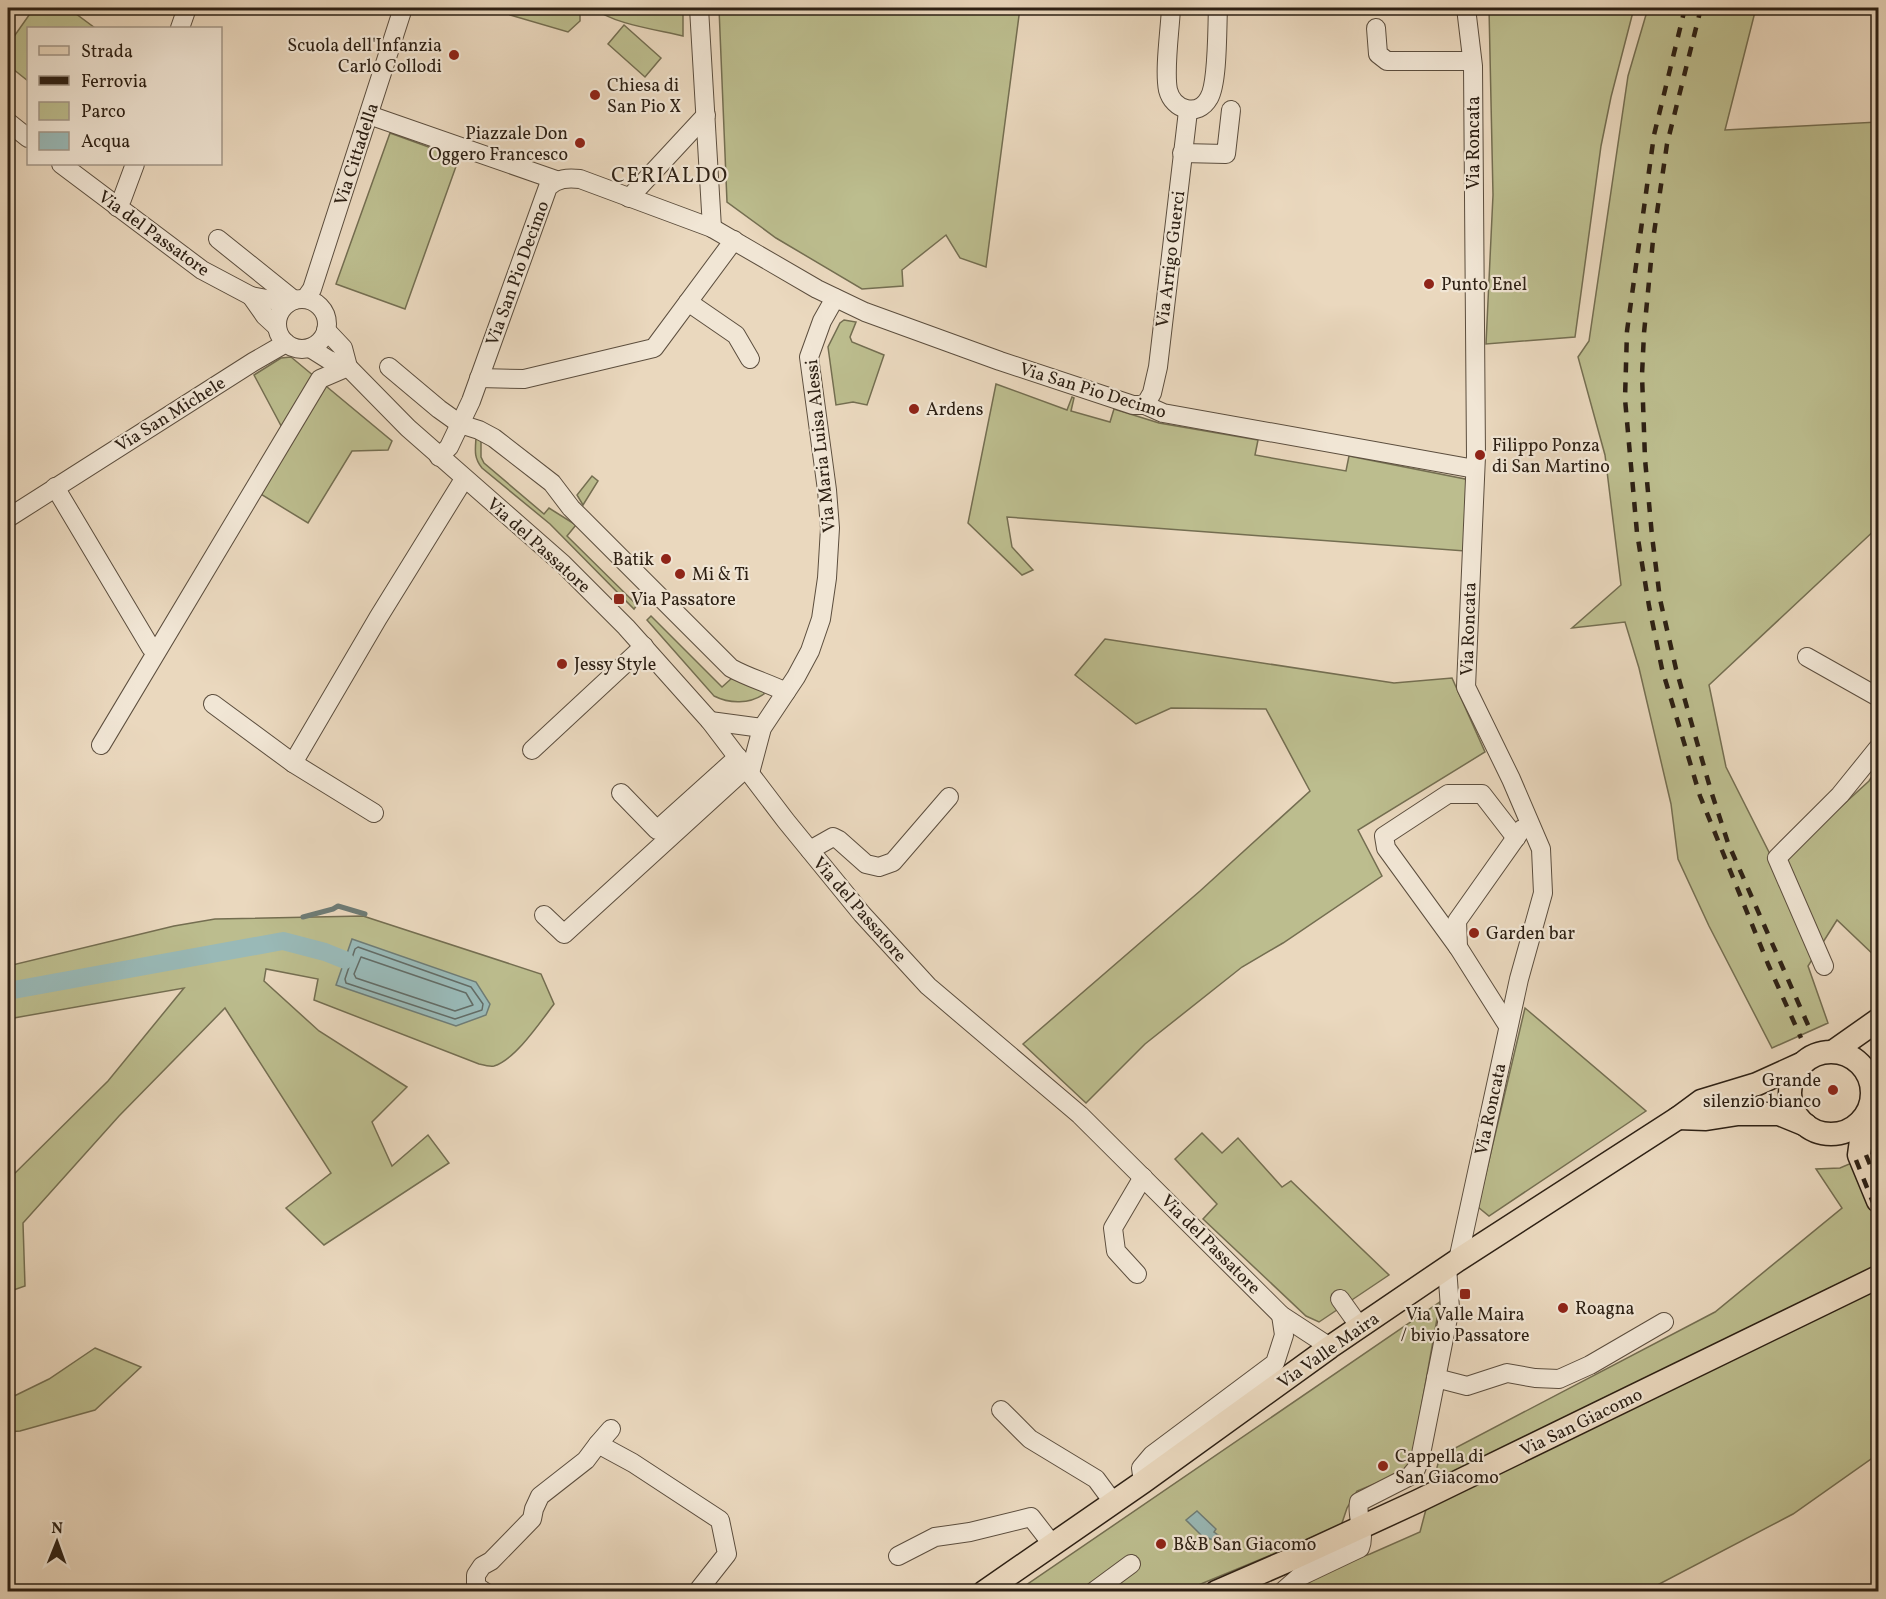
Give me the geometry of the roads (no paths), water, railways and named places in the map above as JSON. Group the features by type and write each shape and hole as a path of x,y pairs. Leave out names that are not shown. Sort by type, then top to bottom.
{"main road":[{"path":"1834,1051 1878,1020"},
{"path":"1678,1118 1706,1119 1738,1114 1779,1114 1816,1131 1828,1134 1841,1133 1862,1120 1875,1093 1869,1078 1858,1062 1834,1051 1822,1052 1801,1064 1793,1075 1790,1095 1796,1115 1806,1125"},
{"name":"Via Valle Maira","path":"984,1592 1143,1482 1330,1347 1701,1101 1757,1084 1801,1064"},
{"path":"1862,1120 1859,1155 1878,1201"},
{"path":"1828,1134 1859,1155"},
{"name":"Via San Giacomo","path":"1216,1592 1361,1527 1878,1277"}],"street":[{"path":"180,27 187,8"},
{"name":"Via Cittadella","path":"296,301 312,289 403,8"},
{"path":"699,8 712,228"},
{"path":"1171,8 1167,78 1169,92 1173,100 1188,111 1198,109 1208,100 1214,84 1218,8"},
{"name":"Via Roncata","path":"1361,1527 1359,1502 1410,1476 1420,1459 1450,1308 1453,1264 1519,979 1543,893 1541,849 1511,778 1466,687 1475,469 1472,61 1466,8"},
{"path":"1376,28 1378,54 1387,61 1472,61"},
{"path":"1182,153 1226,154 1231,110"},
{"name":"Via Arrigo Guerci","path":"1145,405 1152,393 1158,367 1188,111"},
{"path":"369,115 556,180"},
{"path":"629,198 706,115"},
{"path":"8,122 27,137"},
{"name":"Via del Passatore","path":"62,165 202,270 251,296 296,301"},
{"path":"117,207 135,165"},
{"name":"Via San Pio Decimo","path":"439,457 449,447 479,378 548,186 556,180 567,178 580,179 712,228 835,298 866,312 1000,361 1132,405 1145,405 1163,414 1475,469"},
{"path":"218,239 296,301 314,302 320,306 325,314 327,330 323,338 310,348 293,347 282,335 279,314 296,301"},
{"path":"479,378 524,379 654,348 734,240"},
{"name":"Via del Passatore","path":"251,296 282,335"},
{"name":"Via Maria Luisa Alessi","path":"745,766 762,728 810,651 821,619 827,578 830,528 809,357 822,321 835,298"},
{"path":"688,302 736,334 750,359"},
{"name":"Via del Passatore","path":"327,330 343,348 348,367"},
{"name":"Via San Michele","path":"8,518 253,362 282,335"},
{"name":"Via del Passatore","path":"310,348 329,360 348,367 439,457 563,564 644,646 710,721 862,914 928,986 1080,1115 1281,1315 1330,1347"},
{"path":"100,745 320,379 348,367"},
{"path":"389,367 460,424 494,438 552,483 571,508 731,668 746,677 786,692"},
{"path":"293,763 464,479"},
{"path":"55,487 151,648"},
{"path":"532,750 644,646"},
{"path":"1807,657 1878,697"},
{"path":"213,704 293,763 374,813"},
{"path":"710,721 762,728"},
{"path":"1824,966 1777,858 1840,795 1878,748"},
{"path":"621,793 657,830 745,766"},
{"path":"544,915 564,934 745,766"},
{"path":"1509,1026 1458,947 1386,848 1384,836 1448,794 1482,794 1516,838"},
{"path":"810,850 832,837 839,840 866,864 879,867 893,862 950,797"},
{"path":"1458,947 1456,921 1529,820"},
{"path":"1137,1274 1116,1251 1113,1228 1143,1177"},
{"path":"1340,1299 1360,1327"},
{"path":"1143,1482 1141,1468 1152,1455 1275,1363 1284,1335 1281,1315"},
{"path":"1436,1378 1467,1386 1508,1373 1535,1378 1559,1379 1590,1365 1664,1322"},
{"path":"1001,1410 1030,1439 1096,1479 1113,1502"},
{"path":"485,1592 476,1586 476,1575 482,1566 491,1561 532,1519 540,1496 586,1460 611,1429"},
{"path":"598,1444 633,1463 720,1520 727,1554 697,1592"},
{"path":"898,1556 935,1537 970,1532 1031,1516 1052,1544"},
{"path":"1282,1592 1299,1577 1360,1548 1361,1527"},
{"path":"1093,1592 1131,1564"}],"water":[{"path":"352,939 476,982 490,1004 486,1015 456,1026 336,985"},
{"path":"1197,1511 1216,1529 1214,1532 1218,1535 1215,1541 1208,1538 1206,1540 1186,1520"}],"waterway":[{"path":"303,917 338,906 365,914"},
{"path":"8,991 283,941 345,960"}],"railway":[{"path":"1685,8 1654,135 1627,331 1625,399 1637,533 1662,669 1700,796 1768,964 1801,1038"},
{"path":"1701,8 1667,144 1653,240 1644,333 1642,375 1645,459 1652,536 1660,599 1676,669 1711,791 1728,843 1812,1034"},
{"path":"1866,1155 1878,1184"},
{"path":"1856,1160 1878,1215"}],"place":[{"name":"Scuola dell'Infanzia Carlo Collodi","path":"454,55"},
{"name":"Chiesa di San Pio X","path":"595,95"},
{"name":"Piazzale Don Oggero Francesco","path":"580,143"},
{"name":"Punto Enel","path":"1429,284"},
{"name":"Ardens","path":"914,409"},
{"name":"Filippo Ponza di San Martino","path":"1480,455"},
{"name":"Batik","path":"666,559"},
{"name":"Mi & Ti","path":"680,574"},
{"name":"Via Passatore","path":"619,599"},
{"name":"Jessy Style","path":"562,664"},
{"name":"Garden bar","path":"1474,933"},
{"name":"Grande silenzio bianco","path":"1833,1090"},
{"name":"Via Valle Maira / bivio Passatore","path":"1465,1294"},
{"name":"Roagna","path":"1563,1308"},
{"name":"Cappella di San Giacomo","path":"1383,1466"},
{"name":"B&B San Giacomo","path":"1161,1544"}],"district":[{"name":"CERIALDO","path":"670,175"}]}
